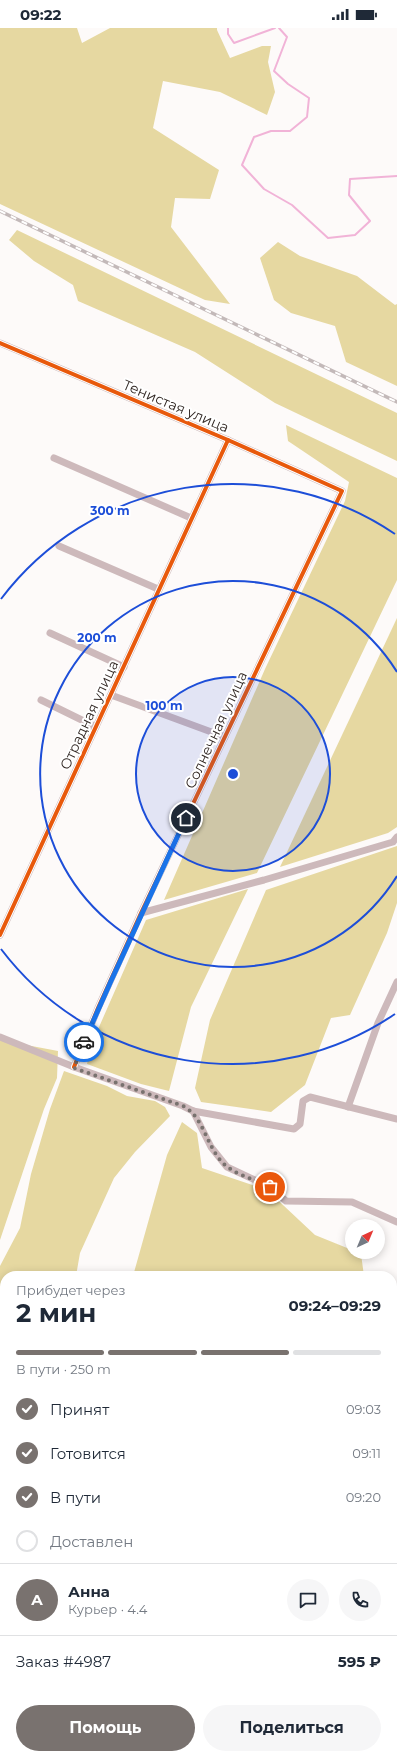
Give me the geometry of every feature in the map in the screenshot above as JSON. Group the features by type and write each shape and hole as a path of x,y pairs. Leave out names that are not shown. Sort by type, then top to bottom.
{"street":[{"name":"Тенистая улица","path":"0,343 342,490"},
{"name":"Отрадная улица","path":"0,935 124,667 158,589 228,440"},
{"path":"54,458 191,518"},
{"name":"Солнечная улица","path":"74,1068 98,1008 141,913 342,490"},
{"path":"59,546 158,589"},
{"path":"50,633 124,667"},
{"path":"111,695 225,737"},
{"path":"40,700 96,727"},
{"path":"141,913 272,878 393,842 397,837"},
{"path":"348,1107 378,1023 397,982"},
{"path":"0,1037 74,1068 183,1106 193,1111 294,1129 300,1124 303,1101 310,1097 397,1119"},
{"path":"193,1111 211,1147 227,1167 270,1187 286,1201 352,1202 397,1222"}],"shaded area":[{"path":"0,28 77,28 82,43 110,28 217,28 230,58 262,46 271,46 268,62 275,92 267,115 220,92 163,81 153,128 219,170 210,199 175,198 171,227 230,304 205,300 0,204"},
{"path":"17,230 397,413 397,461 275,403 195,352 78,301 73,285 34,261 9,240"},
{"path":"278,242 300,256 357,276 395,305 397,304 397,386 346,362 335,326 291,313 274,300 260,258"},
{"path":"286,425 397,478 397,580 257,873 164,900 265,669 345,501 349,482 288,441"},
{"path":"397,618 397,827 388,833 280,867"},
{"path":"397,846 397,903 387,933 350,1015 331,1018 305,1085 271,1112 201,1102 195,1088 210,1020 266,890"},
{"path":"248,889 191,1007 169,1091 141,1084 87,1064 92,1043 146,920"},
{"path":"0,1040 58,1051 57,1078 44,1109 0,1240"},
{"path":"64,1071 107,1086 127,1096 155,1101 165,1107 170,1116 135,1152 114,1178 80,1253 77,1271 0,1271 0,1266 20,1228 31,1174 50,1109"},
{"path":"182,1122 197,1133 202,1168 267,1190 315,1235 345,1247 345,1259 362,1259 363,1271 134,1271 167,1155"}],"waterway":[{"path":"228,28 228,34 234,43 275,28"},
{"path":"279,28 287,37 274,71 288,84 309,98 307,117 290,131 271,131 254,137 242,165 264,189 292,205 328,238 355,235 370,221 349,195 350,179 397,176"}],"railway":[{"path":"0,211 397,402"}],"cycle path":[{"path":"0,343 228,440 342,491 141,913 98,1008 74,1067"},
{"path":"0,935 228,440"}],"way so far":[{"path":"84,1042 74,1068 183,1106 193,1111 211,1147 227,1167 270,1187"}],"route":[{"path":"84,1042 141,913 186,818"}]}
